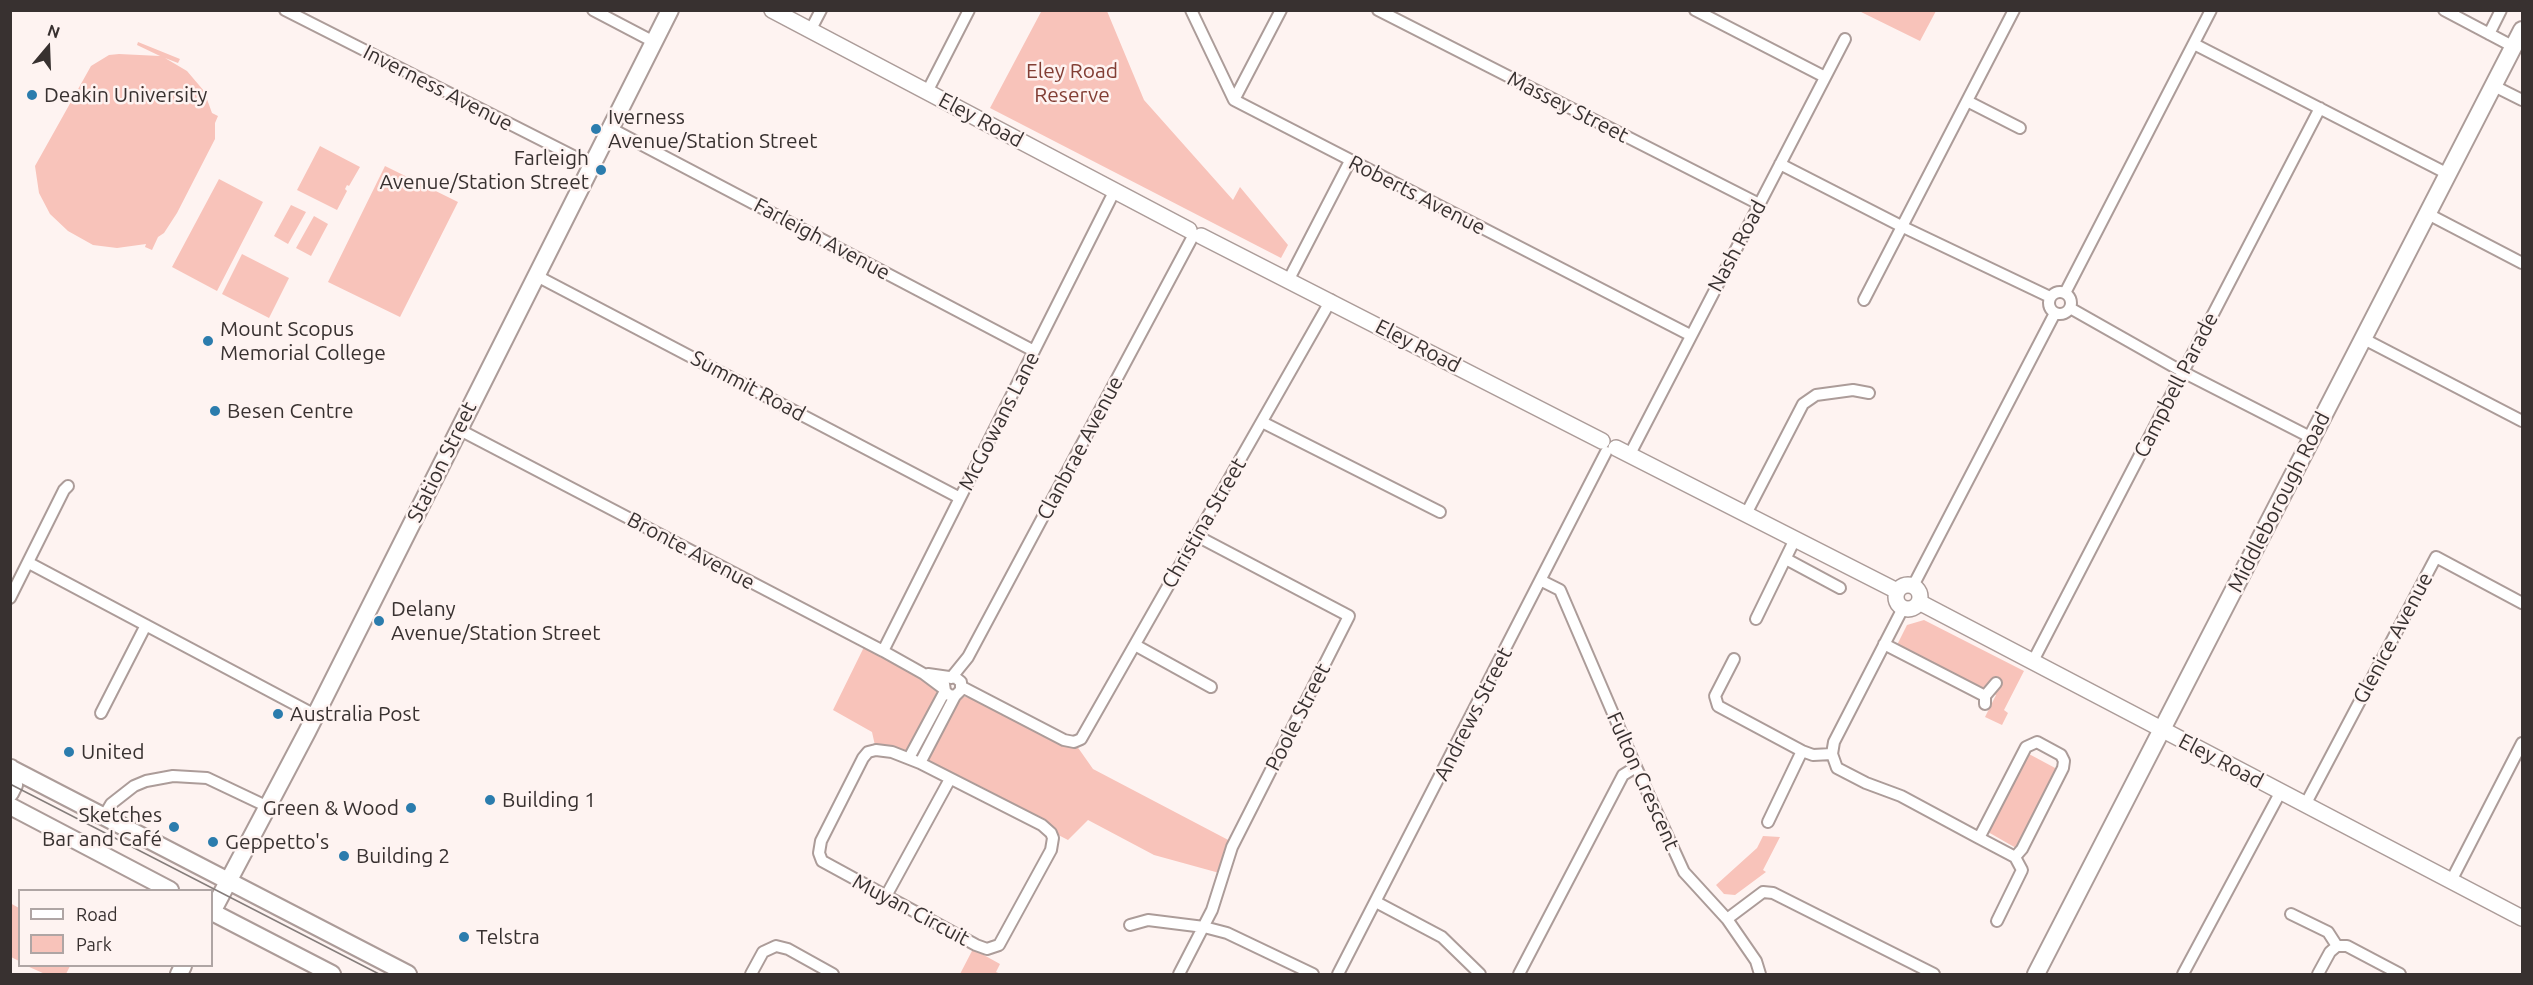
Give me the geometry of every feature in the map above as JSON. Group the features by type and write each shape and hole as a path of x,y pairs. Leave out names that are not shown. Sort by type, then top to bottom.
{"main road":[{"name":"Station Street","path":"213,910 315,715 670,10"},
{"name":"Eley Road","path":"772,10 1115,190 1194,235 1331,300 1614,449 1897,591"},
{"name":"Middleborough Road","path":"2036,975 2523,30"},
{"path":"1906,585 1913,586 1920,595 1919,602 1913,608 1903,608 1896,602 1897,591 1906,585"},
{"name":"Eley Road","path":"1919,602 2280,793 2523,918"},
{"path":"10,793 14,785 11,768"},
{"path":"11,768 408,975"},
{"path":"10,806 166,889"},
{"path":"213,913 332,975"}],"street":[{"name":"Inverness Avenue","path":"285,10 591,165"},
{"path":"593,10 654,42"},
{"path":"810,31 821,10"},
{"path":"927,92 969,10"},
{"path":"1191,10 1234,100"},
{"path":"1234,100 1281,10"},
{"name":"Massey Street","path":"1378,10 1759,204"},
{"path":"1695,10 1825,77"},
{"path":"1864,300 2014,10"},
{"path":"2065,293 2211,10"},
{"path":"2444,10 2514,47"},
{"path":"2489,34 2501,10"},
{"name":"Nash Road","path":"1614,449 1690,335 1845,39"},
{"path":"2194,44 2448,174"},
{"path":"2494,86 2523,100"},
{"name":"Roberts Avenue","path":"1234,100 1690,335"},
{"path":"1967,101 2020,128"},
{"name":"Campbell Parade","path":"2033,661 2320,108"},
{"name":"Farleigh Avenue","path":"610,128 1034,351"},
{"path":"1289,279 1350,161"},
{"path":"1780,164 1901,226 2050,297"},
{"name":"McGowans Lane","path":"883,651 1115,190"},
{"path":"2428,214 2523,263"},
{"name":"Clanbrae Avenue","path":"953,687 1194,235"},
{"name":"Summit Road","path":"535,275 960,498"},
{"path":"2050,297 2059,292 2065,293 2070,299 2070,308"},
{"path":"2050,297 2049,306 2055,313 2062,314 2070,308"},
{"name":"Christina Street","path":"1074,742 1082,739 1331,300"},
{"path":"2070,308 2183,372 2312,438"},
{"path":"1913,586 2055,313"},
{"path":"2364,339 2523,421"},
{"path":"1746,514 1803,404 1816,395 1853,390 1869,393"},
{"path":"1262,422 1440,512"},
{"name":"Bronte Avenue","path":"458,429 924,674 992,703 1064,740 1074,742"},
{"name":"Andrews Street","path":"1338,975 1542,581 1614,449"},
{"path":"10,598 68,486"},
{"name":"Poole Street","path":"1179,975 1212,910 1232,847 1349,616 1197,536"},
{"path":"1756,620 1795,538"},
{"name":"Glenice Avenue","path":"2305,805 2436,557 2523,603"},
{"path":"1786,560 1840,588"},
{"path":"29,563 315,715"},
{"name":"Fulton Crescent","path":"1542,581 1560,590 1684,872 1727,919 1756,961 1760,975"},
{"path":"1903,608 1834,742 1832,754 1838,768 1866,783 1901,796 2015,857 2022,870 1997,921"},
{"path":"101,713 146,625"},
{"path":"1884,644 1985,700 1996,683"},
{"path":"1135,645 1211,687"},
{"path":"1734,659 1715,696 1718,706 1802,751 1813,755 1832,754"},
{"path":"909,758 953,687"},
{"path":"920,763 953,687"},
{"path":"1979,838 2026,747 2037,742 2061,755 2064,761 2063,768 2022,849 2015,857"},
{"path":"2451,881 2523,743"},
{"name":"Muyan Circuit","path":"876,750 892,752 909,758 1042,825 1051,833 1053,838 1051,850 1002,940 993,948 982,947 822,861 819,847 868,752 876,750"},
{"path":"1768,822 1802,751"},
{"path":"1519,975 1623,775 1636,767"},
{"path":"104,816 111,804 134,786 159,777 173,776 207,778 267,806"},
{"path":"886,896 950,779"},
{"path":"2183,975 2280,793"},
{"path":"1727,919 1763,892 1773,893 1934,975"},
{"path":"1376,902 1442,937 1480,975"},
{"path":"2291,914 2328,932 2337,946"},
{"path":"1130,925 1148,920 1204,927 1251,942 1313,975"},
{"path":"751,975 766,948 777,946 788,949 833,975"},
{"path":"2318,975 2330,952 2337,946 2347,946 2400,975"}],"green space":[{"name":"Eley Road Reserve","path":"1042,10 1107,11 1144,100 1233,200 1240,187 1288,245 1281,258 990,108"},
{"path":"1859,11 1936,11 1920,41"},
{"path":"138,42 180,59 178,63 165,58 187,71 204,91 212,113 218,116 215,123 215,139 177,213 164,233 158,237 152,250 145,247 146,244 117,248 93,245 68,231 50,214 39,193 35,166 91,66 109,55 160,56 137,45"},
{"path":"320,146 360,167 349,186 347,185 345,189 347,191 337,210 297,190"},
{"path":"385,166 458,202 400,317 328,282"},
{"path":"219,179 263,202 217,291 172,267"},
{"path":"291,205 306,212 288,244 274,236"},
{"path":"314,216 328,224 311,256 296,248"},
{"path":"242,254 289,278 269,318 222,294"},
{"path":"1924,620 2024,671 2004,710 2008,713 2002,725 1985,717 1996,695 1897,645 1907,625"},
{"path":"864,647 957,695 992,703 1074,742 1093,769 1234,843 1223,874 1154,855 1088,820 1068,840 950,779 876,750 872,732 833,710"},
{"path":"2029,754 2057,769 2016,848 1988,832"},
{"path":"1763,836 1780,837 1763,870 1766,872 1735,895 1724,894 1716,885 1757,848"},
{"path":"10,903 18,907 18,960 11,957"},
{"path":"973,949 1000,964 996,972 1001,974 960,974"},
{"path":"29,967 70,967 66,974 45,974"}],"tram line":[{"path":"10,784 379,974"}],"place":[{"name":"Deakin University","path":"32,95"},
{"name":"Iverness Avenue/Station Street","path":"596,129"},
{"name":"Farleigh Avenue/Station Street","path":"601,170"},
{"name":"Mount Scopus Memorial College","path":"208,341"},
{"name":"Besen Centre","path":"215,411"},
{"name":"Delany Avenue/Station Street","path":"379,621"},
{"name":"Australia Post","path":"278,714"},
{"name":"United","path":"69,752"},
{"name":"Building 1","path":"490,800"},
{"name":"Green & Wood","path":"411,808"},
{"name":"Sketches Bar and Café","path":"174,827"},
{"name":"Geppetto's","path":"213,842"},
{"name":"Building 2","path":"344,856"},
{"name":"Telstra","path":"464,937"}]}
